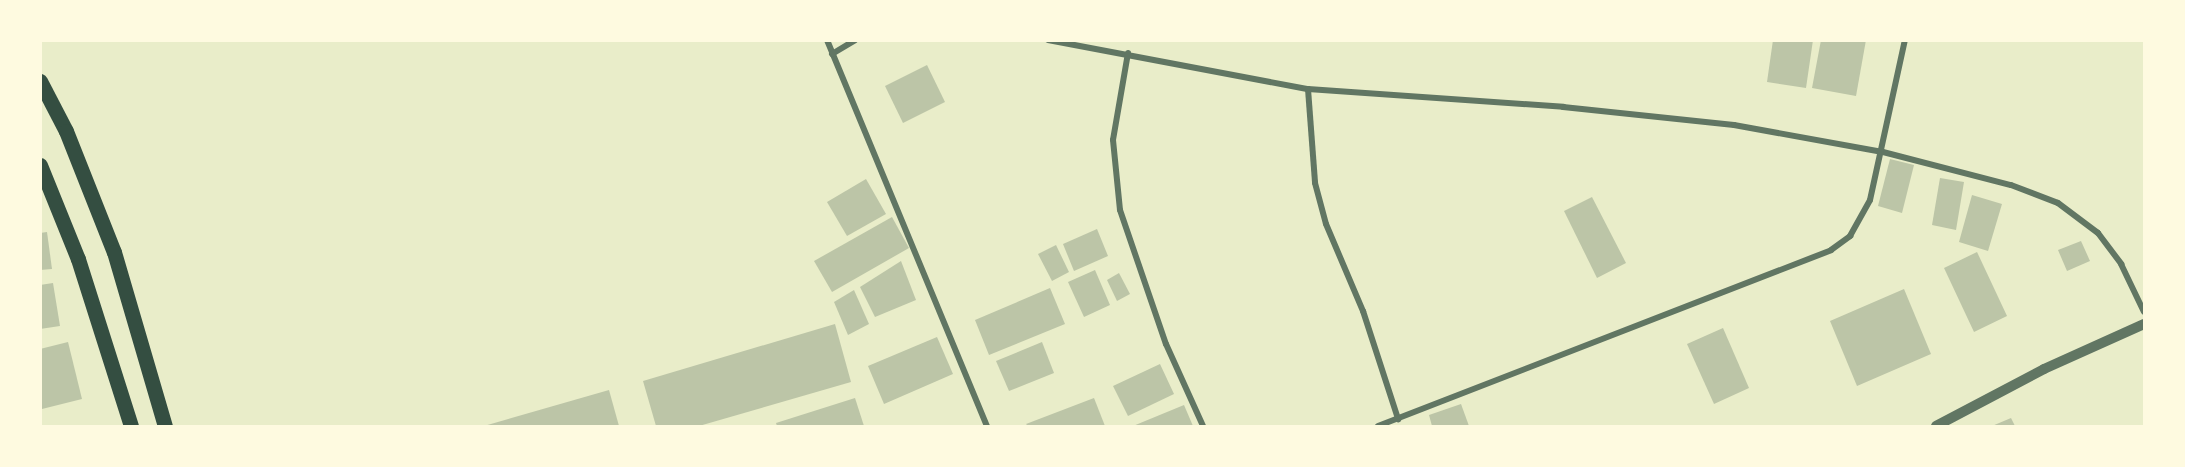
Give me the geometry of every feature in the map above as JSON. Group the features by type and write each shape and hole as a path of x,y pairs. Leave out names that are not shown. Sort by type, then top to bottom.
{"main road":[{"path":"40,81 66,131 114,252 165,426"},
{"path":"40,165 78,259 131,426"}],"street":[{"path":"827,40 987,426"},
{"path":"832,54 855,40"},
{"path":"1048,40 1128,53 1308,89 1563,107 1734,125 1883,152 2012,185 2058,203 2098,232 2121,264 2145,312"},
{"path":"1378,426 1831,250 1850,236 1863,218 1883,152 1905,40"},
{"path":"1128,53 1113,140 1120,210 1158,324 1203,426"},
{"path":"1308,89 1315,183 1326,224 1362,310 1398,419"},
{"path":"1944,425 2044,369 2145,324"}],"building":[{"path":"1773,40 1813,40 1806,88 1767,82"},
{"path":"1821,40 1866,40 1856,96 1812,88"},
{"path":"927,65 945,102 903,123 885,86"},
{"path":"1890,159 1914,165 1902,213 1878,206"},
{"path":"1940,178 1964,182 1956,230 1932,225"},
{"path":"866,179 886,214 847,236 827,202"},
{"path":"1972,195 2002,204 1988,251 1959,242"},
{"path":"1592,197 1626,263 1597,278 1564,211"},
{"path":"892,217 909,248 832,292 814,261"},
{"path":"1097,229 1108,256 1074,271 1063,244"},
{"path":"47,232 52,269 40,270 40,233"},
{"path":"2081,241 2090,261 2067,271 2058,250"},
{"path":"1056,245 1069,272 1052,281 1038,254"},
{"path":"1977,252 2007,316 1974,332 1944,268"},
{"path":"901,261 916,300 875,317 860,287"},
{"path":"1095,270 1110,305 1084,317 1068,282"},
{"path":"1119,273 1130,294 1117,301 1107,280"},
{"path":"53,283 60,326 40,329 40,285"},
{"path":"1050,288 1065,324 989,355 975,320"},
{"path":"1904,289 1931,354 1857,386 1830,321"},
{"path":"854,290 869,324 848,335 834,302"},
{"path":"835,324 851,382 699,426 656,426 643,381"},
{"path":"1723,328 1749,388 1714,404 1687,344"},
{"path":"937,337 953,374 884,404 868,366"},
{"path":"68,342 82,399 42,409 40,349"},
{"path":"1042,342 1054,373 1009,391 996,361"},
{"path":"1160,364 1174,394 1128,416 1113,386"},
{"path":"609,390 619,426 484,426"},
{"path":"855,398 864,426 777,426 776,423"},
{"path":"1094,398 1105,426 1028,426 1026,424"},
{"path":"1461,404 1469,426 1432,426 1429,415"},
{"path":"1184,405 1193,426 1133,426"},
{"path":"2011,418 2015,426 1992,426"}]}
